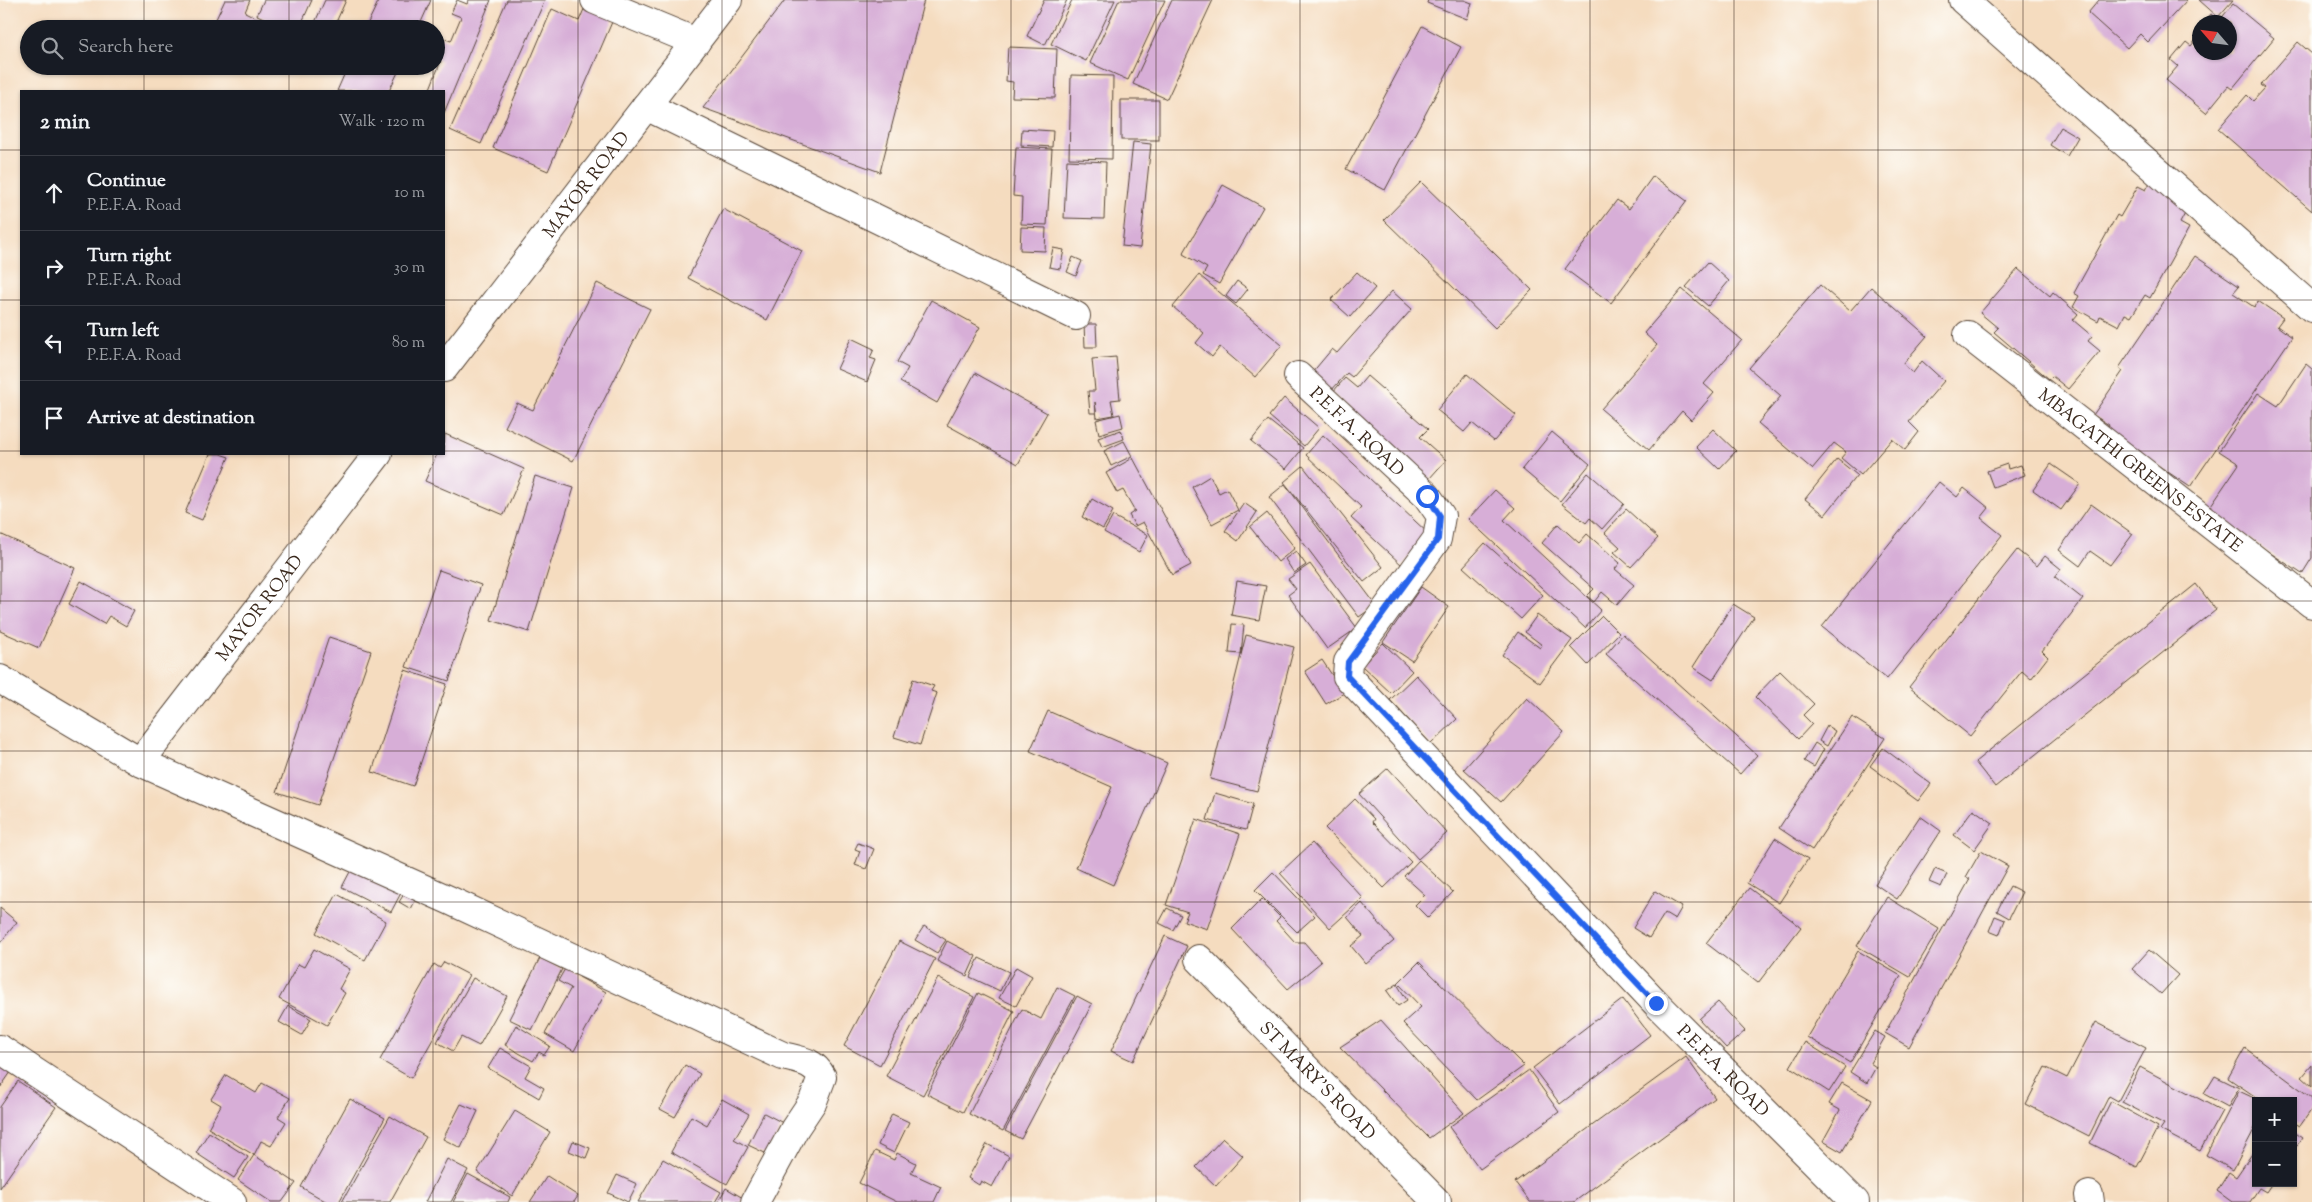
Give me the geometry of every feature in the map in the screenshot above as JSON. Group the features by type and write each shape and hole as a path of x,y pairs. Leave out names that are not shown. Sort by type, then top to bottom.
{"street":[{"path":"595,0 696,42"},
{"name":"MAYOR ROAD","path":"445,367 728,0"},
{"path":"1963,0 2312,308"},
{"path":"646,106 1076,316"},
{"name":"MBAGATHI GREENS ESTATE","path":"1968,336 2312,604"},
{"name":"P.E.F.A. ROAD","path":"1298,376 1427,496 1440,516 1438,539 1348,662 1347,676 1656,1003 1855,1202"},
{"name":"MAYOR ROAD","path":"140,762 377,455"},
{"path":"0,679 140,762 440,896 783,1056 808,1062 818,1068 822,1077 813,1101 795,1128 755,1202"},
{"name":"ST MARY'S ROAD","path":"1199,958 1437,1202"},
{"path":"0,1050 232,1202"}],"building":[{"path":"225,0 250,0 245,12 261,20 218,20 216,19"},
{"path":"264,0 312,0 303,20 268,20 257,15"},
{"path":"325,0 346,0 337,20 316,20"},
{"path":"379,0 431,0 422,20 369,20"},
{"path":"457,0 467,4 469,0 491,0 445,111 445,90 429,90 435,75 445,75 445,39 451,41 461,17 451,13"},
{"path":"507,0 545,0 481,144 450,130"},
{"path":"785,0 924,0 880,172 703,108"},
{"path":"1044,0 1067,0 1045,45 1027,36"},
{"path":"1072,0 1115,0 1086,61 1051,44"},
{"path":"1119,0 1165,0 1128,80 1090,63"},
{"path":"1172,0 1213,0 1167,99 1133,84"},
{"path":"1428,0 1464,0 1472,3 1467,19 1427,3"},
{"path":"2099,0 2187,0 2148,42 2140,34 2127,48 2088,13"},
{"path":"2199,0 2233,0 2220,15 2216,15"},
{"path":"587,2 615,15 548,171 493,148 552,9 579,21"},
{"path":"2233,4 2274,38 2232,89 2228,86 2206,113 2166,80 2178,66 2171,60 2186,42 2191,46 2192,45 2192,60 2237,60 2237,15 2224,15"},
{"path":"1422,26 1461,47 1385,190 1346,169"},
{"path":"2298,42 2312,54 2312,211 2218,129 2247,95 2253,101 2265,88 2261,85"},
{"path":"1008,47 1057,49 1055,98 1012,97 1013,82 1006,81"},
{"path":"344,75 397,75 389,90 337,90"},
{"path":"1071,75 1113,76 1112,159 1069,158"},
{"path":"1121,100 1159,100 1159,140 1121,140"},
{"path":"2061,127 2078,137 2067,156 2050,145"},
{"path":"1022,129 1053,131 1052,147 1021,145"},
{"path":"1133,142 1151,144 1140,248 1122,246"},
{"path":"1016,147 1052,149 1047,225 1021,224 1022,197 1013,196"},
{"path":"1067,160 1106,162 1104,219 1064,218"},
{"path":"1653,176 1687,201 1611,303 1565,269 1617,200 1629,209"},
{"path":"2153,177 2188,208 2180,223 2189,228 2150,298 2145,295 2131,317 2125,314 2119,326 2100,316 2098,321 2073,307 2079,296 2074,293 2117,215 2120,217 2138,186 2146,190"},
{"path":"1421,182 1532,290 1495,328 1384,220"},
{"path":"1223,185 1263,207 1219,284 1203,275 1207,268 1183,254"},
{"path":"723,209 802,251 767,320 688,278"},
{"path":"1021,227 1046,228 1045,251 1020,250"},
{"path":"1053,248 1064,250 1060,269 1049,267"},
{"path":"2195,256 2239,286 2233,293 2254,307 2258,301 2283,318 2277,326 2292,337 2190,487 2106,430 2109,425 2093,415 2123,371 2119,368"},
{"path":"1073,257 1082,261 1076,276 1067,272"},
{"path":"1708,262 1729,281 1708,306 1686,287"},
{"path":"2018,269 2050,296 2053,292 2078,314 2073,320 2092,336 2088,341 2100,351 2068,389 2052,376 2049,379 1994,332 1998,328 1980,313"},
{"path":"1357,272 1375,288 1350,317 1331,300"},
{"path":"1199,275 1282,345 1255,377 1220,347 1212,357 1196,343 1204,333 1173,307"},
{"path":"1237,281 1248,289 1236,304 1226,296"},
{"path":"597,283 650,309 573,461 505,427 517,403 533,410"},
{"path":"1820,285 1850,311 1871,287 1927,336 1903,364 1913,373 1922,361 1944,381 1909,422 1919,432 1905,450 1892,439 1861,475 1841,458 1846,452 1834,443 1812,469 1758,423 1781,396 1749,368"},
{"path":"1682,289 1742,340 1704,384 1714,393 1691,420 1682,411 1649,450 1601,409 1657,345 1644,333"},
{"path":"1392,291 1412,309 1352,377 1347,373 1330,392 1311,374 1332,349 1337,353"},
{"path":"931,300 980,327 937,403 900,382 908,368 897,362"},
{"path":"1084,324 1096,324 1097,347 1085,347"},
{"path":"851,338 874,349 870,358 876,360 867,382 837,369"},
{"path":"1116,357 1120,399 1111,400 1114,415 1097,418 1095,402 1096,413 1090,413 1088,391 1095,391 1092,359"},
{"path":"2306,364 2312,369 2312,558 2302,574 2207,511 2239,464 2219,451 2258,393 2278,406"},
{"path":"975,373 1047,413 1018,464 947,425"},
{"path":"1467,374 1516,415 1494,441 1472,423 1464,432 1437,410"},
{"path":"1367,376 1428,429 1420,437 1446,460 1429,479 1332,393 1345,378 1357,388"},
{"path":"1284,398 1319,428 1304,446 1269,416"},
{"path":"1120,414 1123,427 1099,434 1096,420"},
{"path":"1268,420 1303,448 1286,469 1251,441"},
{"path":"1713,429 1736,451 1719,469 1696,447"},
{"path":"1121,430 1124,439 1102,447 1098,438"},
{"path":"1552,432 1590,464 1560,501 1522,469"},
{"path":"445,434 524,469 504,515 425,481 437,455 445,455"},
{"path":"1323,435 1430,535 1402,565 1351,518 1361,507 1306,455"},
{"path":"1124,441 1132,456 1111,466 1104,451"},
{"path":"210,455 229,457 202,520 185,513"},
{"path":"1133,458 1191,565 1172,575 1143,522 1135,526 1129,515 1135,511 1123,490 1117,493 1106,473"},
{"path":"1837,459 1857,475 1825,515 1805,499"},
{"path":"2007,464 2008,469 2021,465 2025,475 1993,487 1987,471"},
{"path":"2051,464 2080,484 2061,510 2033,490"},
{"path":"1303,466 1383,567 1364,582 1284,482"},
{"path":"1588,473 1624,504 1602,529 1590,518 1586,523 1562,504"},
{"path":"535,476 574,488 529,632 491,620"},
{"path":"1210,476 1219,493 1227,489 1238,510 1212,524 1192,487"},
{"path":"1939,482 1957,497 1964,488 1989,508 1981,518 2002,535 1887,679 1822,627"},
{"path":"1285,484 1376,605 1359,617 1269,497"},
{"path":"1495,490 1515,508 1504,520 1601,610 1585,628 1468,519"},
{"path":"1092,499 1113,511 1103,529 1082,517"},
{"path":"1244,503 1257,512 1238,541 1225,531"},
{"path":"2091,504 2133,534 2110,565 2090,551 2080,566 2059,550"},
{"path":"1626,509 1658,538 1631,567 1614,552 1620,547 1605,533"},
{"path":"1267,513 1295,548 1278,562 1250,527"},
{"path":"1113,516 1148,535 1139,552 1104,532"},
{"path":"1558,524 1579,543 1587,534 1620,563 1615,569 1634,585 1617,605 1602,592 1594,602 1587,596 1594,589 1542,543"},
{"path":"0,534 75,568 39,648 0,631"},
{"path":"1485,543 1543,595 1521,619 1463,567"},
{"path":"2017,550 2037,566 2045,556 2061,569 2055,577 2083,599 2042,651 2048,657 2031,679 2022,671 1970,736 1909,687"},
{"path":"1296,551 1306,565 1294,573 1285,559"},
{"path":"1310,564 1357,628 1327,649 1288,595 1296,589 1288,579"},
{"path":"439,570 481,585 449,681 406,667"},
{"path":"81,581 134,611 126,626 109,616 104,624 69,604"},
{"path":"1237,581 1266,586 1259,620 1231,615"},
{"path":"2196,584 2216,610 1995,787 1975,762"},
{"path":"1421,587 1449,607 1412,661 1383,642"},
{"path":"1733,604 1754,617 1713,680 1693,667"},
{"path":"1537,615 1572,640 1540,683 1502,655 1518,632 1540,648 1542,645 1525,632"},
{"path":"1602,616 1619,633 1588,665 1571,647"},
{"path":"1232,624 1244,625 1241,654 1229,653"},
{"path":"1623,634 1757,755 1740,774 1606,654"},
{"path":"1246,635 1294,647 1257,791 1210,779"},
{"path":"329,637 371,651 318,805 277,792"},
{"path":"1383,643 1412,671 1391,693 1362,666"},
{"path":"1322,660 1344,693 1326,704 1305,671"},
{"path":"405,670 447,684 413,786 372,772"},
{"path":"1780,671 1814,704 1803,715 1812,724 1798,739 1755,697"},
{"path":"1416,675 1457,719 1431,744 1390,700"},
{"path":"913,679 934,686 931,691 937,693 920,745 894,737"},
{"path":"1527,698 1564,732 1501,802 1464,769"},
{"path":"1048,711 1167,763 1113,885 1076,868 1112,787 1030,751"},
{"path":"1852,717 1885,738 1812,850 1779,828"},
{"path":"1827,726 1835,731 1827,746 1819,741"},
{"path":"1815,743 1824,749 1814,767 1804,761"},
{"path":"1883,748 1931,784 1918,801 1870,766"},
{"path":"1388,768 1447,833 1418,859 1359,794"},
{"path":"1215,793 1253,804 1246,830 1207,820"},
{"path":"1355,799 1374,819 1372,822 1411,862 1384,888 1325,828"},
{"path":"1973,809 1993,823 1974,850 1954,835"},
{"path":"1920,816 1941,831 1897,899 1875,884"},
{"path":"1196,819 1240,834 1207,929 1184,921 1188,912 1166,905"},
{"path":"1775,838 1808,859 1779,903 1747,883"},
{"path":"858,843 874,849 866,869 855,865 860,851 855,849"},
{"path":"1312,843 1363,898 1330,928 1280,873"},
{"path":"1981,851 2008,866 1909,1047 1885,1033 1970,879 1966,877"},
{"path":"1419,860 1453,892 1428,918 1415,905 1425,895 1404,876"},
{"path":"352,868 401,893 391,912 342,887"},
{"path":"1935,869 1947,874 1941,887 1929,882"},
{"path":"1273,872 1315,916 1297,932 1255,890"},
{"path":"2010,886 2022,892 2009,918 1997,911"},
{"path":"1749,888 1801,927 1758,983 1706,943"},
{"path":"1655,891 1682,907 1675,919 1665,913 1649,938 1633,928"},
{"path":"337,894 386,921 365,960 316,933"},
{"path":"404,894 415,901 411,909 399,902"},
{"path":"1887,897 1939,929 1910,977 1857,946"},
{"path":"1262,899 1280,917 1276,921 1295,942 1304,942 1321,962 1288,989 1232,929"},
{"path":"1362,903 1394,941 1366,964 1351,946 1363,936 1347,917"},
{"path":"0,908 17,922 0,943"},
{"path":"1167,908 1181,915 1173,930 1159,923"},
{"path":"1995,916 2005,920 1999,935 1989,931"},
{"path":"924,926 946,940 937,953 915,940"},
{"path":"1165,936 1187,946 1133,1061 1111,1051"},
{"path":"899,941 935,959 880,1065 844,1046"},
{"path":"947,941 976,956 967,976 937,961"},
{"path":"314,949 350,969 339,989 345,993 327,1025 279,999 298,964 304,967"},
{"path":"2149,950 2178,975 2161,994 2132,969"},
{"path":"1858,951 1901,976 1850,1063 1807,1037"},
{"path":"540,958 562,969 532,1030 509,1019"},
{"path":"979,958 1009,972 1000,991 970,977"},
{"path":"444,962 469,975 411,1078 380,1060 434,964 440,968"},
{"path":"1419,962 1524,1066 1477,1100 1403,1023 1421,1007 1398,983"},
{"path":"566,967 580,975 579,977 606,992 574,1051 545,1034 571,988 558,981"},
{"path":"1016,967 1032,976 1016,1006 999,998"},
{"path":"473,978 507,996 479,1046 461,1037 453,1051 437,1042"},
{"path":"938,978 974,997 923,1095 886,1076"},
{"path":"1397,984 1407,1000 1398,1006 1387,991"},
{"path":"1057,987 1075,996 1003,1131 969,1114 1022,1009 1041,1019"},
{"path":"978,993 1014,1011 963,1112 927,1094"},
{"path":"1077,996 1092,1004 1021,1139 1005,1131"},
{"path":"1623,999 1650,1035 1560,1104 1533,1068"},
{"path":"1718,1002 1745,1031 1726,1048 1699,1019"},
{"path":"288,1006 311,1019 302,1035 279,1022"},
{"path":"1381,1020 1464,1113 1429,1138 1340,1047"},
{"path":"2096,1022 2146,1048 2118,1101 2109,1096 2089,1136 2026,1104 2045,1067 2067,1078"},
{"path":"516,1025 550,1046 544,1055 539,1052 533,1061 505,1045"},
{"path":"1875,1031 1885,1037 1870,1063 1876,1067 1867,1083 1850,1072"},
{"path":"1805,1042 1845,1067 1829,1092 1790,1067"},
{"path":"500,1048 531,1066 525,1077 544,1088 539,1098 488,1068"},
{"path":"2245,1048 2312,1098 2312,1109 2300,1126 2297,1124 2297,1097 2256,1097 2228,1078"},
{"path":"1686,1057 1715,1098 1574,1202 1530,1202 1515,1182"},
{"path":"0,1064 11,1072 0,1088"},
{"path":"685,1065 700,1074 675,1117 660,1109"},
{"path":"2312,1065 2312,1086 2302,1077"},
{"path":"2140,1067 2222,1111 2200,1151 2160,1130 2164,1124 2122,1102"},
{"path":"1529,1070 1559,1112 1480,1169 1449,1127"},
{"path":"226,1075 256,1093 262,1083 290,1098 278,1117 286,1122 271,1146 261,1141 254,1155 208,1128 221,1105 211,1099"},
{"path":"2215,1076 2239,1088 2228,1107 2204,1094"},
{"path":"18,1081 56,1107 0,1188 0,1107"},
{"path":"1842,1083 1872,1100 1842,1152 1823,1141 1840,1110 1829,1104"},
{"path":"2239,1091 2252,1097 2252,1134 2233,1170 2206,1155"},
{"path":"350,1099 385,1118 339,1202 327,1202 301,1187"},
{"path":"722,1099 749,1114 734,1139 748,1147 727,1184 671,1152 691,1116 707,1125"},
{"path":"2111,1101 2158,1127 2137,1167 2090,1143"},
{"path":"461,1104 478,1111 461,1148 443,1139"},
{"path":"515,1111 550,1132 512,1196 477,1172"},
{"path":"764,1113 783,1123 767,1154 748,1145"},
{"path":"892,1114 909,1122 894,1153 878,1145"},
{"path":"390,1116 426,1137 390,1202 342,1202"},
{"path":"209,1132 248,1157 234,1178 196,1153"},
{"path":"2297,1135 2302,1138 2297,1145"},
{"path":"1223,1138 1243,1156 1216,1186 1196,1167"},
{"path":"573,1141 590,1148 586,1158 569,1151"},
{"path":"987,1144 1009,1156 992,1187 981,1181 979,1185 968,1178"},
{"path":"875,1151 894,1160 897,1153 916,1163 911,1173 941,1187 934,1202 897,1202 859,1183"},
{"path":"2252,1154 2252,1187 2269,1187 2266,1192 2259,1188 2250,1202 2232,1202 2217,1191 2229,1172 2236,1177"},
{"path":"254,1155 296,1183 282,1202 271,1202 238,1180"},
{"path":"447,1159 468,1170 451,1202 425,1202"},
{"path":"663,1159 721,1192 715,1202 638,1202"},
{"path":"468,1174 510,1197 508,1202 453,1202"},
{"path":"617,1175 637,1184 628,1202 608,1193"},
{"path":"547,1176 578,1196 574,1202 530,1202"},
{"path":"726,1188 743,1198 740,1202 718,1202"}],"route":[{"path":"1427,496 1440,516 1438,539 1348,662 1347,676 1352,684 1656,1003"}]}
